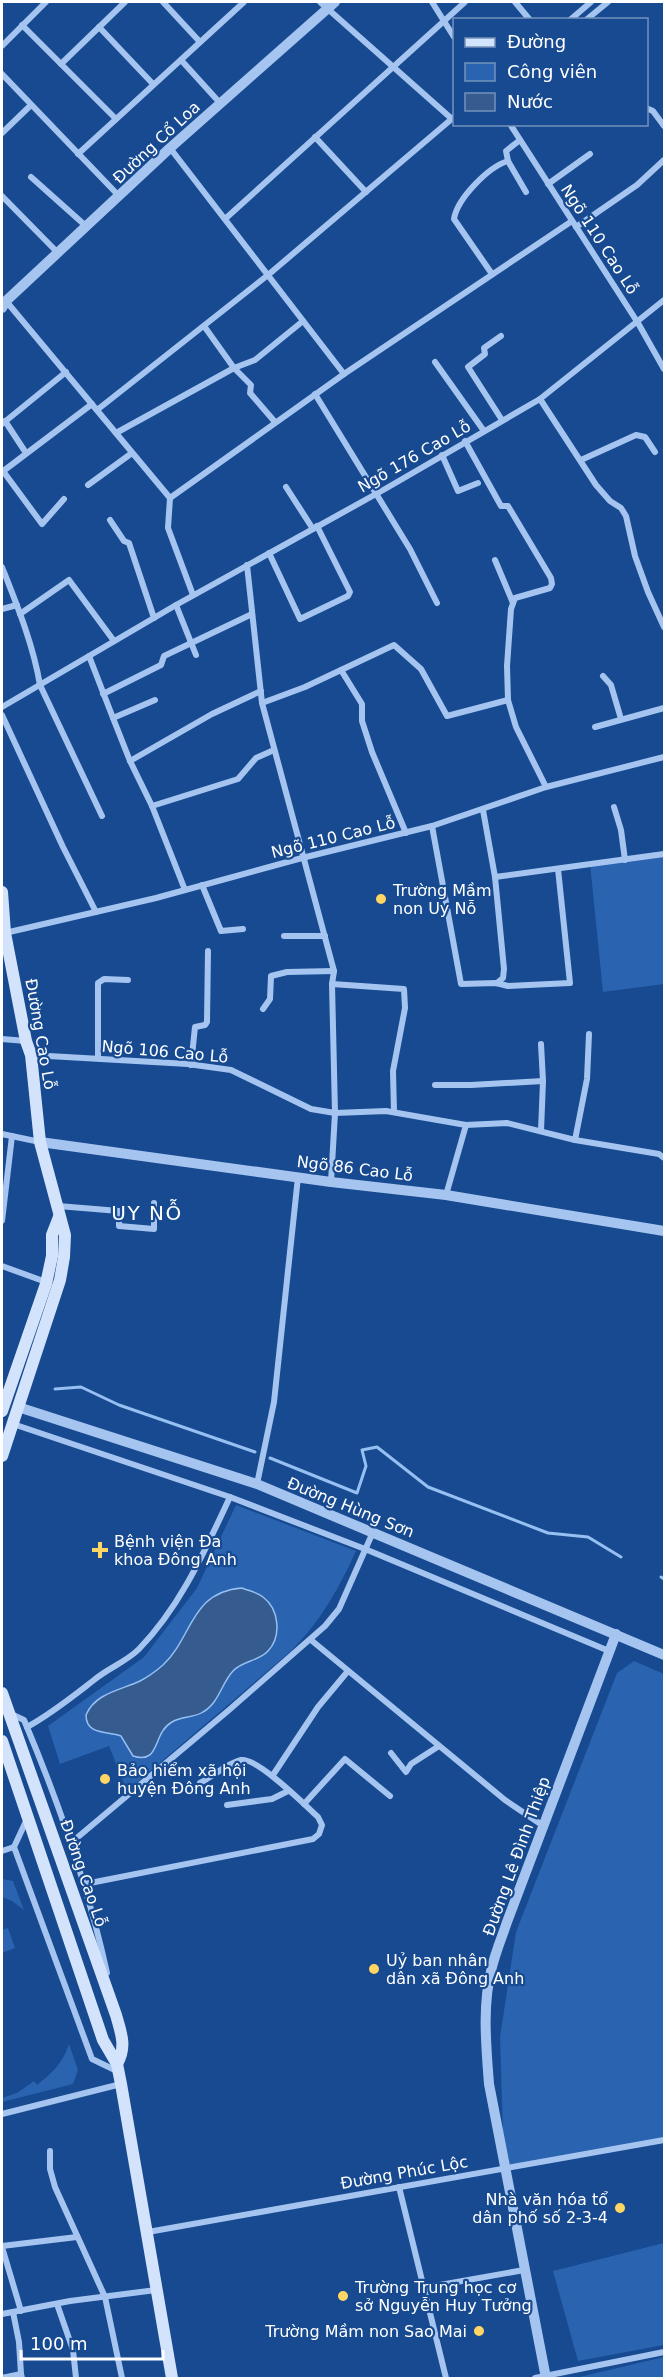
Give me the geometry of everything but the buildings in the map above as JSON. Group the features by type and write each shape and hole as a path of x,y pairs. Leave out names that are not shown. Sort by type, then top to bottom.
{"main road":[{"name":"Đường Cao Lỗ","path":"2,892 5,933 26,1041 31,1055 40,1142 65,1234 60,1280 2,1456"},
{"name":"Đường Cao Lỗ","path":"3,1405 46,1282 52,1256 52,1235 58,1211"},
{"name":"Đường Cao Lỗ","path":"2,1693 116,2015 124,2042 119,2073"},
{"name":"Đường Cao Lỗ","path":"2,1741 103,2040 119,2073 172,2379"}],"street":[{"path":"2,46 46,2"},
{"path":"61,64 125,2"},
{"path":"162,2 200,42"},
{"path":"78,154 242,2"},
{"path":"432,2 453,35"},
{"path":"225,219 465,2"},
{"path":"515,2 528,18"},
{"path":"572,18 591,2"},
{"path":"588,18 608,2"},
{"path":"97,410 268,275 453,118 392,66 327,4"},
{"name":"Đường Cổ Loa","path":"4,305 327,4"},
{"path":"22,25 116,119"},
{"path":"99,27 153,84"},
{"path":"180,60 220,103"},
{"path":"2,74 119,196"},
{"path":"2,134 31,105"},
{"path":"648,109 664,126"},
{"name":"Ngõ 110 Cao Lỗ","path":"511,126 638,322 664,369"},
{"path":"315,137 366,192"},
{"path":"520,140 506,151 508,161 526,192"},
{"path":"170,148 344,374"},
{"path":"548,184 590,154"},
{"path":"170,498 315,394 492,274 637,185 664,160"},
{"path":"492,274 454,219 456,209 473,187 494,168 508,161"},
{"path":"31,177 87,226"},
{"path":"2,196 58,253"},
{"name":"Ngõ 176 Cao Lỗ","path":"2,707 153,618 540,399 664,300"},
{"path":"4,305 66,372 170,498 168,528 193,596"},
{"path":"116,433 234,368 255,360 303,321"},
{"path":"204,326 234,368 251,385 250,393 275,422"},
{"path":"501,336 484,348 485,354 468,367 502,420"},
{"path":"435,362 484,431"},
{"path":"26,453 3,422 66,372"},
{"path":"315,394 410,549 437,603"},
{"path":"540,399 597,485 610,501 621,508 626,516 641,574 664,627"},
{"path":"64,499 42,524 2,471 92,404"},
{"path":"581,460 636,435 645,437 655,452"},
{"path":"465,441 501,506 507,506 551,578 550,588 515,598 507,666 508,699 516,728 546,787"},
{"path":"88,484 132,453"},
{"path":"442,455 458,491 478,483"},
{"path":"269,552 300,619 348,596 350,592 315,527 286,487"},
{"path":"110,520 124,541 129,543 153,618"},
{"path":"495,560 513,604"},
{"path":"248,565 262,703 334,971 332,984 335,1113 332,1182"},
{"path":"2,567 37,666 39,685 102,816"},
{"path":"20,614 69,580 114,641"},
{"path":"2,609 17,605"},
{"path":"176,605 196,655"},
{"path":"103,694 161,665 164,656 252,614"},
{"path":"262,703 305,687 394,645 420,669 447,716 508,699"},
{"path":"89,656 130,762 152,806 185,890"},
{"path":"341,670 362,704 362,721 372,752 406,832"},
{"path":"603,676 611,685 621,719"},
{"path":"130,762 212,714 261,691"},
{"path":"113,718 155,700"},
{"path":"595,727 664,708"},
{"path":"2,715 96,912"},
{"path":"152,806 238,779 256,758 274,750"},
{"name":"Ngõ 110 Cao Lỗ","path":"5,933 185,890 432,826 546,787 664,758"},
{"path":"614,807 621,830 625,860"},
{"path":"483,810 495,877 504,969 503,978 496,983"},
{"path":"432,826 461,984 496,983 508,986 570,983 558,868"},
{"path":"495,877 664,854"},
{"path":"202,885 221,931 243,929"},
{"path":"284,936 326,936"},
{"path":"190,1065 195,1027 205,1025 207,1022 208,951"},
{"path":"263,1009 270,999 270,976 287,972 334,971"},
{"path":"98,1058 98,982 104,979 128,980"},
{"path":"332,984 404,989 405,1008 393,1071 394,1112"},
{"path":"589,1034 587,1079 575,1140 663,1154"},
{"path":"2,1039 26,1041"},
{"path":"541,1044 543,1081 541,1131"},
{"name":"Ngõ 106 Cao Lỗ","path":"31,1055 98,1058 231,1070 311,1108 335,1113 394,1112 466,1125 507,1123 575,1140"},
{"path":"435,1085 543,1081"},
{"path":"446,1195 466,1125"},
{"path":"2,1134 40,1142"},
{"path":"2,1221 3,1196 12,1136"},
{"name":"Ngõ 86 Cao Lỗ","path":"40,1142 332,1182 446,1195 664,1231"},
{"path":"256,1484 274,1402 298,1177"},
{"path":"58,1211 119,1211 119,1226 154,1229 154,1203"},
{"path":"2,1266 46,1282"},
{"name":"Đường Hùng Sơn","path":"18,1407 256,1484 664,1655"},
{"path":"13,1424 230,1497 365,1549 609,1651"},
{"path":"27,1727 48,1716 101,1674 125,1660 150,1636 194,1573 230,1497"},
{"path":"72,1842 311,1640 339,1609 373,1532"},
{"name":"Đường Lê Đình Thiệp","path":"542,2378 489,2084 486,2045 487,2002 492,1968 542,1825 616,1634"},
{"path":"311,1640 505,1800 542,1825"},
{"path":"273,1775 318,1707 348,1671"},
{"path":"8,1713 24,1720 72,1842 85,1884 116,2015"},
{"path":"391,1753 406,1772 411,1764 439,1746"},
{"path":"304,1804 345,1759 390,1796"},
{"path":"85,1884 313,1839 322,1825 318,1817 273,1775 250,1761 243,1760 200,1782"},
{"path":"227,1805 272,1799 288,1791"},
{"path":"40,1799 54,1794"},
{"path":"27,1818 14,1847 92,2059 119,2073"},
{"path":"2,1851 14,1847"},
{"path":"2,2114 119,2073"},
{"name":"Đường Phúc Lộc","path":"148,2232 664,2140"},
{"path":"50,2151 50,2169 105,2297 122,2379"},
{"path":"399,2187 446,2379"},
{"path":"21,2311 2,2246 77,2236"},
{"path":"423,2288 524,2270"},
{"path":"2,2314 156,2290"},
{"path":"57,2304 73,2350 76,2379"},
{"path":"2,2378 22,2376 13,2312"},
{"path":"542,2378 664,2352"}],"green space":[{"path":"664,851 664,984 603,992 590,864"},
{"path":"236,1505 356,1551 336,1591 320,1616 291,1651 127,1791 109,1746 60,1764 48,1726 144,1657 197,1588"},
{"path":"634,1661 664,1674 664,2139 504,2168 500,2037 516,1932 617,1673"},
{"path":"2,1879 13,1881 24,1910 2,1897"},
{"path":"8,1928 15,1948 2,1953 2,1930"},
{"path":"69,2044 78,2070 73,2084 2,2102 2,2098 17,2093 34,2081 37,2085 60,2062"},
{"path":"664,2243 664,2345 578,2361 553,2271"},
{"path":"664,2357 664,2378 575,2378"}],"water":[{"path":"242,1588 263,1597 272,1608 277,1623 275,1638 268,1651 233,1671 213,1704 199,1714 172,1722 161,1733 152,1752 142,1758 133,1756 121,1736 98,1731 89,1726 86,1715 96,1702 109,1693 140,1681 158,1669 173,1654 202,1607 225,1591"}],"waterway":[{"path":"55,1389 81,1387 119,1405 255,1452"},
{"path":"270,1458 357,1493 366,1466 362,1450 377,1447 428,1487 548,1533 588,1537 621,1557"}],"place":[{"name":"Trường Mầm non Uy Nỗ","path":"381,899"},
{"name":"Bệnh viện Đa khoa Đông Anh","path":"100,1550"},
{"name":"Bảo hiểm xã hội huyện Đông Anh","path":"105,1779"},
{"name":"Uỷ ban nhân dân xã Đông Anh","path":"374,1969"},
{"name":"Nhà văn hóa tổ dân phố số 2-3-4","path":"620,2208"},
{"name":"Trường Trung học cơ sở Nguyễn Huy Tưởng","path":"343,2296"},
{"name":"Trường Mầm non Sao Mai","path":"479,2331"}],"district":[{"name":"UY NỖ","path":"147,1213"}]}
